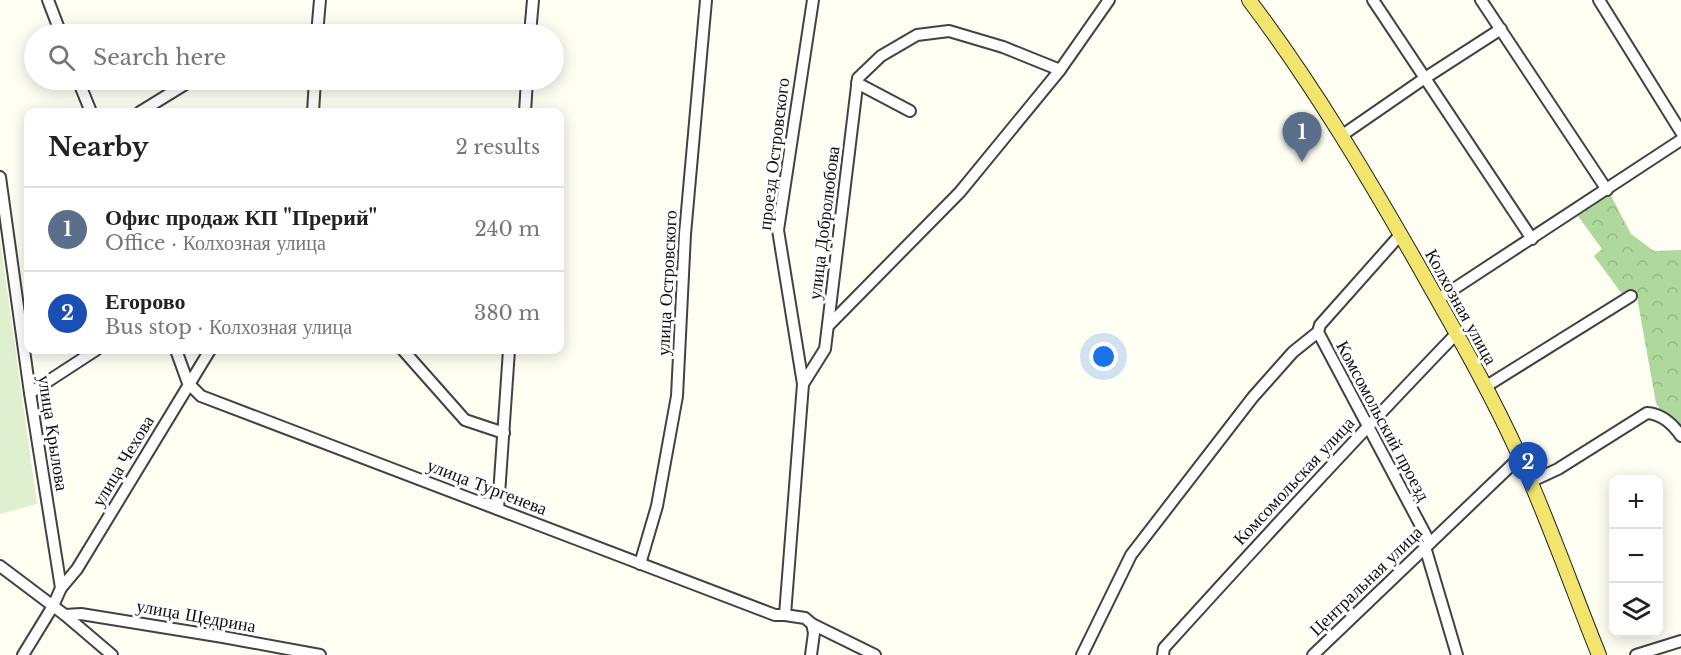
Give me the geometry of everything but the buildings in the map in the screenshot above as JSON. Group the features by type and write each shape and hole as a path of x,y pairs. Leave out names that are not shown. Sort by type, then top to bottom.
{"main road":[{"name":"Колхозная улица","path":"1249,0 1341,136 1400,235 1485,387 1520,458 1599,655"}],"street":[{"path":"48,0 57,24"},
{"path":"318,24 320,0"},
{"path":"531,24 533,0"},
{"name":"улица Островского","path":"640,564 657,506 676,396 685,234 706,0"},
{"name":"проезд Островского","path":"803,384 778,230 813,0"},
{"name":"улица Добролюбова","path":"829,325 960,192 1060,70 1109,0"},
{"path":"1373,0 1532,239"},
{"path":"1481,0 1607,190"},
{"path":"1599,0 1681,132"},
{"path":"1341,136 1501,28"},
{"path":"910,111 857,83 858,78 881,56 917,35 949,31 1004,47 1060,70"},
{"name":"улица Добролюбова","path":"829,325 830,296 842,216 857,83"},
{"path":"82,90 88,108"},
{"path":"146,108 176,90"},
{"path":"313,108 314,90"},
{"path":"525,108 526,90"},
{"path":"1437,300 1681,140"},
{"name":"улица Крылова","path":"0,177 24,350"},
{"name":"Комсомольский проезд","path":"1400,235 1320,325 1318,332 1368,424 1428,545 1457,655"},
{"path":"1485,387 1631,296"},
{"path":"782,615 803,384 825,350 829,325"},
{"path":"1082,655 1131,555 1253,397 1293,352 1318,332"},
{"name":"Комсомольская улица","path":"1163,655 1164,648 1368,424 1456,334"},
{"name":"улица Крылова","path":"25,354 61,588"},
{"path":"30,393 90,354"},
{"path":"177,354 188,383"},
{"name":"улица Чехова","path":"22,655 53,606 61,588 77,569 207,354"},
{"path":"407,354 465,420 504,433"},
{"path":"498,509 509,354"},
{"name":"улица Тургенева","path":"188,383 201,396 640,564 782,615 806,618 812,624 875,655"},
{"path":"1530,482 1558,469 1647,413 1657,414 1664,418 1681,436"},
{"name":"Центральная улица","path":"1313,655 1520,458"},
{"path":"0,566 65,615 112,655"},
{"name":"улица Щедрина","path":"65,615 81,614 223,636 320,655"},
{"path":"811,655 814,633 812,624"},
{"path":"1636,655 1681,641"}],"green space":[{"path":"1610,194 1631,234 1654,251 1681,250 1681,430 1656,403 1636,291 1622,294 1594,256 1602,249 1578,216"},
{"path":"0,239 37,504 0,514"}],"place":[{"name":"Офис продаж КП \"Прерий\"","path":"1302,162"},
{"name":"Егорово","path":"1528,492"}]}
